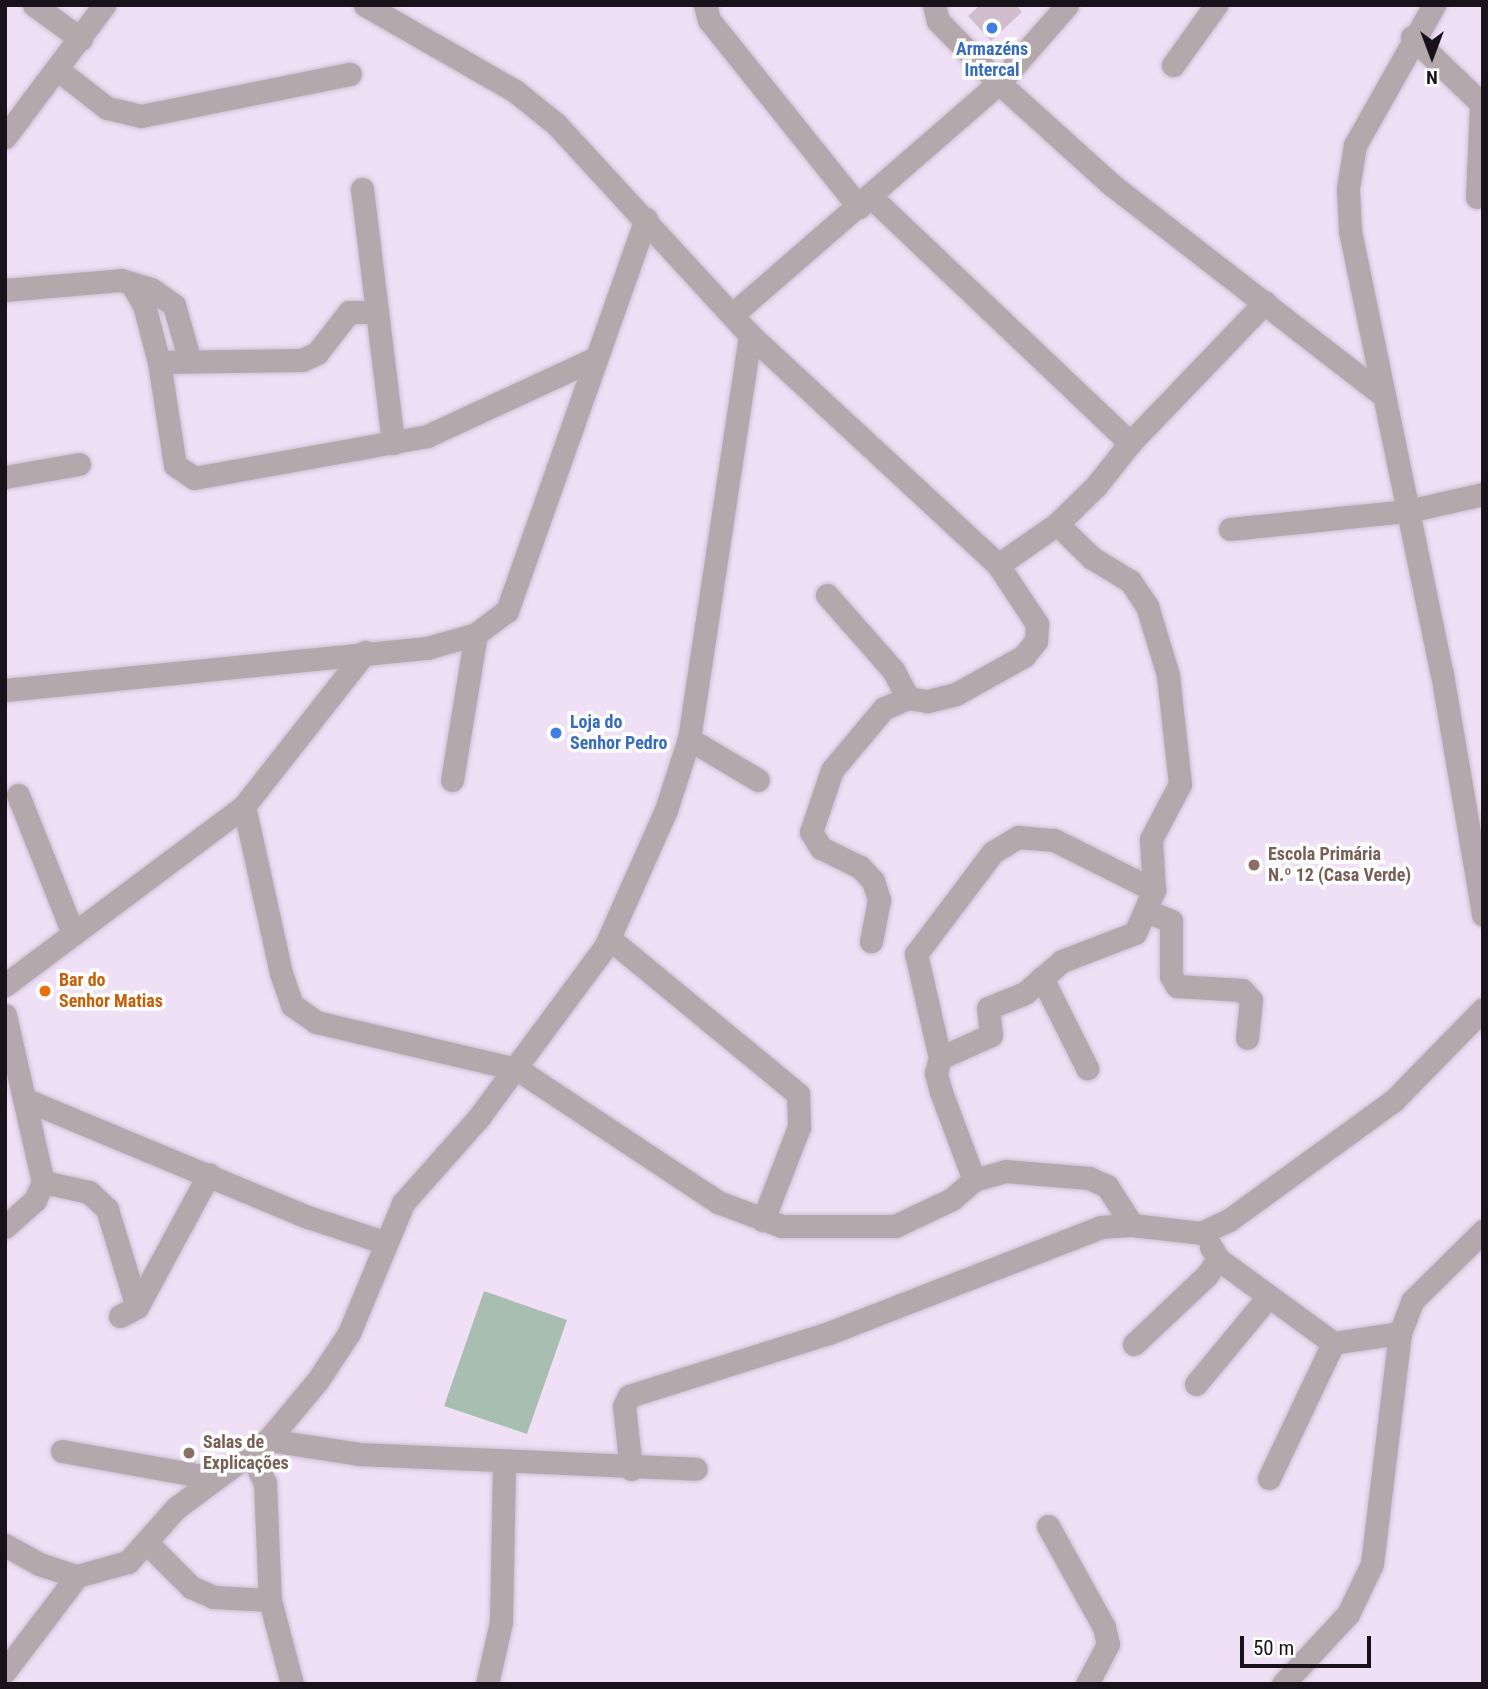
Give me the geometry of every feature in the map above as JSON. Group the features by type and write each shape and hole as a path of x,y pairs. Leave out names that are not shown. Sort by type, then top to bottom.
{"street":[{"path":"34,5 81,39"},
{"path":"5,137 58,70 104,5"},
{"path":"365,5 515,92 556,124 750,335 998,565 1037,624 1036,641 1024,656 956,694 927,701 908,698 884,708 840,756 813,818 811,832 821,848 860,867 873,881 879,900 871,941"},
{"path":"705,5 709,20 865,201 1130,443"},
{"path":"934,5 938,21 999,83 1112,185 1383,395"},
{"path":"733,314 999,83 1067,5"},
{"path":"1173,65 1216,5"},
{"path":"1434,5 1412,37 1354,145 1348,188 1350,231 1408,511 1483,915"},
{"path":"1412,37 1482,105 1477,197"},
{"path":"58,70 107,108 141,116 350,74"},
{"path":"362,189 393,443"},
{"path":"5,690 365,652 427,648 476,634 507,611 646,219"},
{"path":"5,290 101,280 121,280 134,288 144,305 159,362 175,465 182,474 194,478 393,443 451,427 596,358"},
{"path":"134,288 151,289 174,305 189,358"},
{"path":"998,565 1057,524 1130,443 1265,302"},
{"path":"159,362 189,358 302,360 317,353 349,312 376,312"},
{"path":"5,1545 39,1564 77,1576 128,1562 148,1545 176,1508 259,1445 318,1380 349,1333 403,1203 517,1069 610,939 666,810 689,739 750,335"},
{"path":"5,477 79,464"},
{"path":"1230,529 1408,511 1483,494"},
{"path":"940,1058 992,1035 988,1008 1025,992 1062,961 1135,933 1151,901 1151,839 1180,784 1176,727 1159,638 1130,581 1092,558 1057,524"},
{"path":"827,595 893,670 908,698"},
{"path":"452,780 476,634"},
{"path":"5,985 244,806 365,652"},
{"path":"689,739 758,780"},
{"path":"18,794 73,933"},
{"path":"244,806 292,1005 316,1021 517,1069 718,1202 764,1220 797,1229 876,1230 943,1203 974,1180 1005,1171 1089,1178 1107,1186 1132,1225"},
{"path":"974,1180 936,1073 940,1058 916,954 993,852 1018,836 1054,840 1151,901 1171,922 1171,976 1177,986 1241,990 1251,1000 1247,1038"},
{"path":"610,939 798,1094 799,1127 764,1220"},
{"path":"1042,978 1087,1068"},
{"path":"631,1469 624,1406 629,1396 841,1328 1046,1245 1101,1227 1132,1225 1201,1233 1293,1176 1394,1100 1483,1009"},
{"path":"5,1015 43,1182 35,1200 5,1227"},
{"path":"24,1099 386,1243"},
{"path":"43,1182 89,1192 107,1209 128,1312 209,1174"},
{"path":"1283,1684 1348,1614 1372,1564 1400,1333 1412,1301 1483,1231"},
{"path":"1201,1233 1218,1259 1333,1343 1400,1333"},
{"path":"1133,1345 1218,1259"},
{"path":"1196,1384 1268,1297"},
{"path":"1269,1478 1333,1343"},
{"path":"259,1445 359,1454 631,1469 696,1469"},
{"path":"259,1445 265,1483 270,1600 292,1684"},
{"path":"62,1451 213,1478"},
{"path":"487,1684 501,1622 504,1461"},
{"path":"1048,1526 1108,1644 1087,1684"},
{"path":"148,1545 191,1587 213,1597 270,1600"},
{"path":"5,1671 77,1576"}],"green space":[{"path":"484,1291 567,1320 527,1434 444,1406"}],"building":[{"name":"Armazéns Intercal","path":"980,5 1016,5 1022,12 991,41 968,16"}],"place":[{"name":"Armazéns Intercal","path":"992,28"},
{"name":"Loja do Senhor Pedro","path":"556,733"},
{"name":"Escola Primária N.º 12 (Casa Verde)","path":"1254,865"},
{"name":"Bar do Senhor Matias","path":"45,991"},
{"name":"Salas de Explicações","path":"189,1453"}]}
